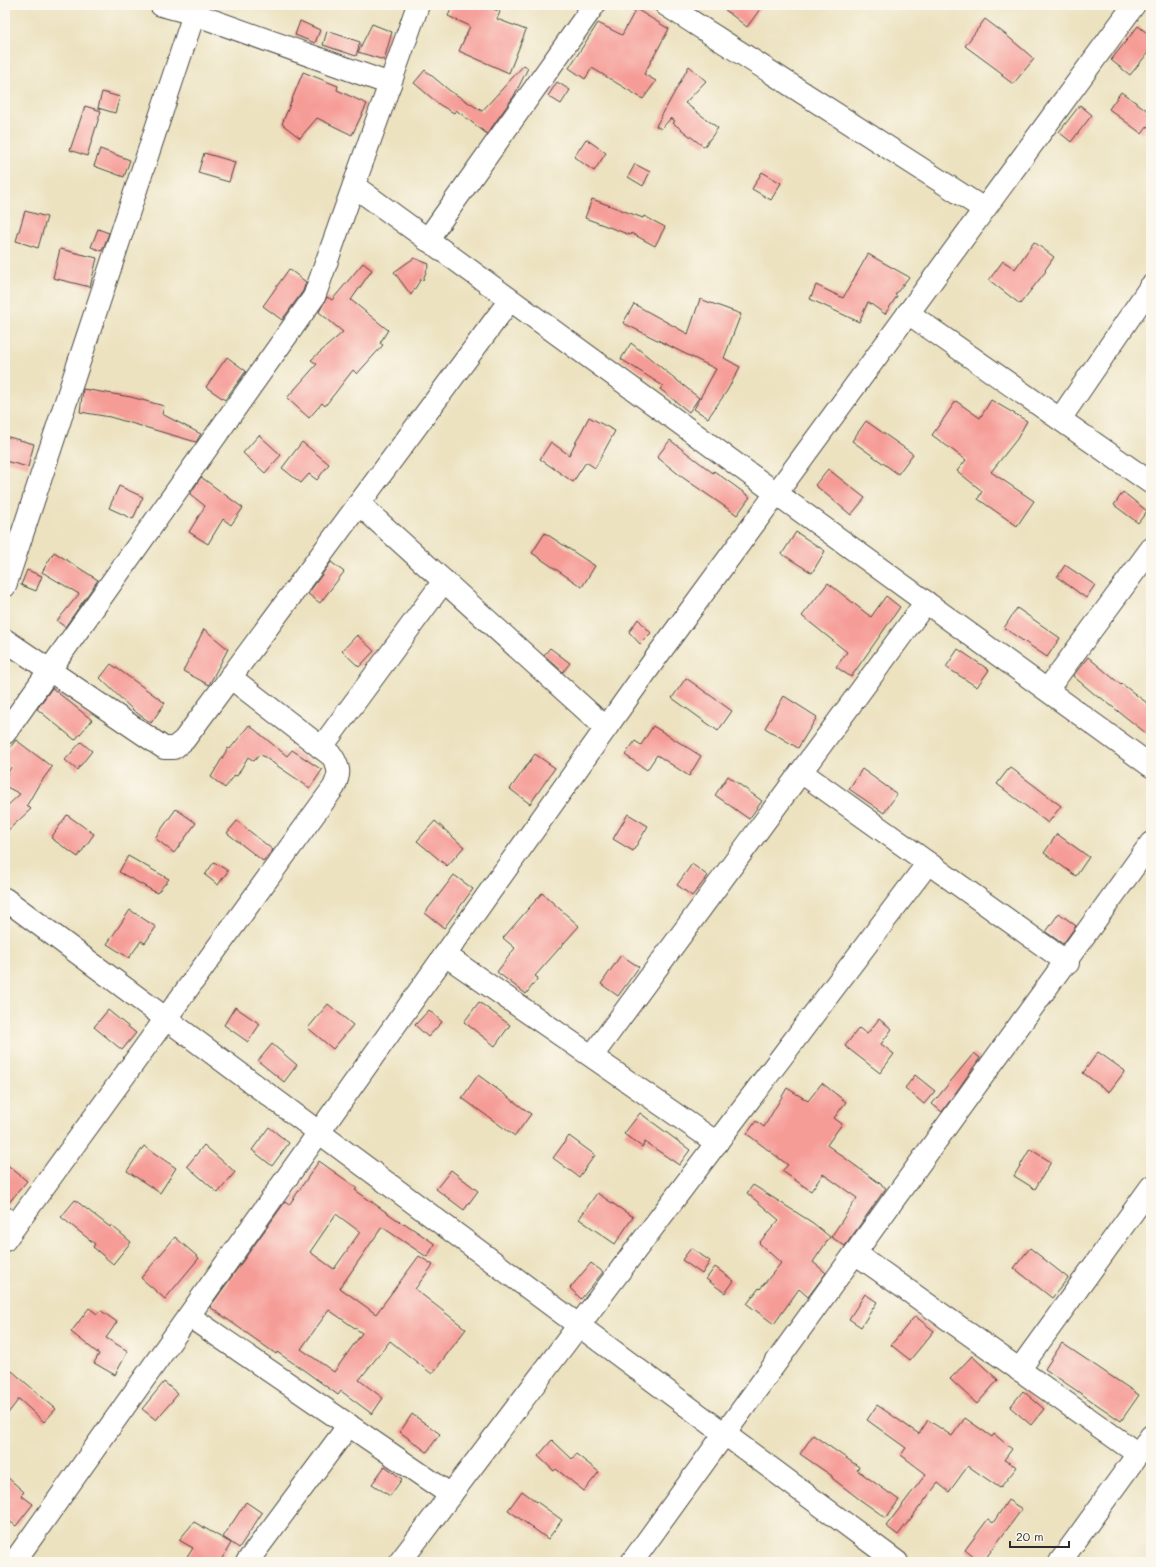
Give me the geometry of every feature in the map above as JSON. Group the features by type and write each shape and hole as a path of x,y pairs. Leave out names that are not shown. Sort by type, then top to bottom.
{"street":[{"path":"161,5 195,10 390,84"},
{"path":"5,733 314,297 418,5"},
{"path":"427,240 594,5"},
{"path":"666,5 984,209"},
{"path":"14,1562 606,728 776,493 1134,5"},
{"path":"5,586 195,10"},
{"path":"354,186 1151,766"},
{"path":"1060,419 1151,286"},
{"path":"5,640 164,748 174,748 184,740 510,300"},
{"path":"908,313 1151,483"},
{"path":"359,504 606,728"},
{"path":"1047,690 1151,549"},
{"path":"321,748 444,581"},
{"path":"592,1056 926,602"},
{"path":"5,1240 12,1217 166,1019 334,787 338,777 338,766 332,756 230,677"},
{"path":"801,772 1066,963"},
{"path":"632,1562 1066,963 1151,843"},
{"path":"400,1562 928,863"},
{"path":"5,900 897,1562"},
{"path":"445,954 717,1143"},
{"path":"1019,1370 1151,1187"},
{"path":"855,1253 1138,1454"},
{"path":"189,1316 451,1495"},
{"path":"247,1562 349,1425"},
{"path":"1060,1562 1151,1436"}],"building":[{"path":"453,5 484,5 500,12 497,19 526,30 509,73 459,51 470,26 448,16"},
{"path":"719,5 763,5 747,27"},
{"path":"636,9 669,29 644,74 656,81 643,99 592,68 585,79 569,68 598,23 622,35"},
{"path":"985,19 1034,59 1013,84 1001,75 1003,74 965,46"},
{"path":"300,21 320,30 315,43 295,35"},
{"path":"372,24 392,32 384,60 358,52"},
{"path":"1138,26 1151,36 1151,49 1130,75 1111,60"},
{"path":"327,31 360,42 356,56 323,45"},
{"path":"524,65 528,68 514,96 487,134 456,110 454,113 440,105 414,83 425,70 450,91 482,111"},
{"path":"689,66 706,81 685,103 718,128 704,147 673,123 675,121 671,118 661,129 656,126"},
{"path":"303,72 338,86 337,90 367,104 352,135 317,118 300,138 282,124"},
{"path":"557,82 570,90 561,104 548,96"},
{"path":"102,92 120,97 115,113 98,108"},
{"path":"1121,92 1151,113 1151,122 1142,134 1109,109"},
{"path":"1080,105 1092,115 1071,142 1059,132"},
{"path":"85,106 101,111 87,156 70,150"},
{"path":"586,139 606,153 594,171 574,157"},
{"path":"100,149 130,160 124,177 94,166"},
{"path":"204,153 235,162 229,182 198,173"},
{"path":"635,164 650,172 643,186 628,177"},
{"path":"762,172 781,183 771,200 752,189"},
{"path":"592,199 643,218 644,216 665,227 655,246 631,233 630,235 585,218"},
{"path":"25,211 47,217 38,248 16,241"},
{"path":"98,229 109,233 102,251 91,247"},
{"path":"1034,242 1054,257 1045,270 1046,271 1020,304 989,280 1003,261 1015,269"},
{"path":"60,249 97,258 90,287 53,278"},
{"path":"868,254 909,277 895,295 897,296 885,314 868,302 859,322 810,299 816,285 843,298"},
{"path":"414,258 429,264 423,280 421,279 411,295 394,272"},
{"path":"363,263 372,270 351,300 388,330 380,343 383,345 357,374 353,370 325,406 322,403 309,418 287,398 317,364 311,360 343,332 319,312 327,297 332,300"},
{"path":"289,269 306,282 303,291 282,320 263,306"},
{"path":"700,299 741,314 724,358 740,367 727,391 708,418 694,409 716,369 623,323 634,304 688,334"},
{"path":"631,343 699,398 689,412 660,389 663,386 621,359"},
{"path":"227,357 246,371 225,400 206,387"},
{"path":"83,389 131,397 164,406 162,414 201,434 196,442 110,417 80,412"},
{"path":"991,400 1027,421 1017,439 991,472 1034,501 1017,526 978,499 982,491 957,471 966,460 932,435 956,401 980,418"},
{"path":"589,417 615,431 595,468 586,462 573,482 540,459 551,442 569,455"},
{"path":"866,421 913,454 898,474 852,441"},
{"path":"259,435 281,455 265,473 243,453"},
{"path":"5,436 34,444 28,467 5,461"},
{"path":"670,440 713,473 714,471 750,497 737,515 682,477 657,457"},
{"path":"302,442 329,464 317,480 309,474 301,483 282,468"},
{"path":"828,469 865,498 851,515 815,485"},
{"path":"201,477 243,508 231,525 223,519 208,544 189,532 205,506 190,494"},
{"path":"119,486 143,497 133,519 109,508"},
{"path":"1123,492 1147,511 1138,523 1114,505"},
{"path":"796,532 825,551 812,573 782,554"},
{"path":"545,533 595,566 582,587 532,553"},
{"path":"54,552 98,580 65,627 57,621 79,594 42,572"},
{"path":"331,562 344,572 320,603 308,594"},
{"path":"1065,565 1095,585 1086,598 1057,577"},
{"path":"27,570 42,576 36,591 21,585"},
{"path":"828,583 871,617 886,596 900,607 851,677 836,667 847,652 802,616"},
{"path":"1017,608 1060,638 1047,657 1004,628"},
{"path":"638,619 651,633 640,644 629,632"},
{"path":"204,629 228,649 209,685 183,671"},
{"path":"357,635 374,651 359,667 342,651"},
{"path":"550,648 570,663 563,672 544,655"},
{"path":"958,649 989,670 977,687 946,667"},
{"path":"1088,657 1121,685 1122,684 1151,706 1151,737 1100,697 1099,698 1073,676"},
{"path":"111,664 165,703 151,723 133,710 100,678"},
{"path":"686,678 732,711 718,731 672,698"},
{"path":"52,688 92,720 75,740 37,709"},
{"path":"784,696 817,717 798,748 765,728"},
{"path":"249,725 287,756 292,750 322,770 310,788 260,754 254,761 248,757 237,776 235,775 225,788 211,777 228,748 230,749"},
{"path":"653,726 701,756 689,776 657,755 647,770 625,755 635,741 641,745"},
{"path":"16,740 52,767 38,786 27,805 31,809 5,833 5,808 20,794 5,786 5,778 11,767 5,762 5,754"},
{"path":"81,742 92,751 77,770 65,760"},
{"path":"535,754 555,768 530,804 510,789"},
{"path":"1010,767 1061,806 1048,823 997,784"},
{"path":"862,769 897,794 884,813 849,789"},
{"path":"728,776 762,801 749,819 715,795"},
{"path":"176,809 196,823 174,853 155,838"},
{"path":"628,814 648,826 633,851 613,839"},
{"path":"67,815 94,834 78,857 51,838"},
{"path":"237,821 273,850 263,861 227,833"},
{"path":"435,821 464,847 447,866 417,841"},
{"path":"1057,834 1089,857 1076,876 1044,853"},
{"path":"128,856 169,879 157,893 119,872"},
{"path":"214,862 228,871 218,885 205,875"},
{"path":"692,864 708,876 692,896 677,885"},
{"path":"454,875 473,889 444,928 425,913"},
{"path":"542,893 579,926 535,976 538,978 526,994 497,972 515,948 503,938"},
{"path":"130,910 156,927 145,943 141,941 129,958 107,944"},
{"path":"1059,913 1076,926 1063,944 1046,932"},
{"path":"621,955 639,967 618,996 601,984"},
{"path":"479,1002 510,1025 495,1046 464,1022"},
{"path":"328,1004 353,1025 333,1049 308,1028"},
{"path":"235,1007 260,1024 248,1042 224,1025"},
{"path":"108,1010 136,1033 122,1050 94,1027"},
{"path":"429,1010 442,1022 428,1037 415,1025"},
{"path":"879,1019 892,1029 881,1044 894,1054 880,1073 845,1046 859,1028 867,1034"},
{"path":"272,1044 297,1065 284,1082 258,1061"},
{"path":"1098,1052 1125,1071 1109,1092 1083,1073"},
{"path":"974,1053 980,1058 942,1112 932,1104"},
{"path":"478,1075 531,1114 515,1136 462,1098"},
{"path":"915,1075 935,1091 924,1104 905,1088"},
{"path":"822,1083 846,1102 834,1118 842,1124 827,1145 886,1188 845,1246 831,1237 857,1198 823,1174 811,1191 782,1171 788,1165 747,1134 756,1121 764,1127 787,1088 808,1101"},
{"path":"640,1113 690,1150 679,1165 645,1142 642,1147 624,1134"},
{"path":"269,1127 289,1143 272,1166 252,1150"},
{"path":"569,1136 595,1155 579,1177 553,1158"},
{"path":"204,1145 235,1172 218,1193 187,1166"},
{"path":"144,1146 176,1168 160,1193 127,1171"},
{"path":"1030,1149 1051,1162 1035,1189 1014,1176"},
{"path":"319,1161 357,1188 355,1190 403,1224 404,1223 435,1244 427,1257 382,1227 340,1288 376,1314 419,1256 433,1265 415,1289 466,1329 432,1374 390,1341 359,1380 383,1398 372,1414 341,1391 338,1395 277,1352 276,1354 210,1307 285,1202 289,1205","holes":["336,1214 360,1232 334,1269 310,1252","329,1310 362,1333 334,1372 301,1349"]},
{"path":"5,1163 27,1181 7,1205 5,1205"},
{"path":"451,1170 478,1191 464,1210 436,1189"},
{"path":"753,1185 813,1223 830,1237 813,1262 826,1273 808,1297 799,1289 774,1324 747,1304 781,1263 759,1243 779,1220 747,1193"},
{"path":"597,1193 633,1217 615,1244 579,1219"},
{"path":"75,1200 110,1227 111,1225 131,1242 113,1264 93,1247 95,1244 61,1217"},
{"path":"175,1237 199,1258 165,1299 141,1278"},
{"path":"691,1248 710,1261 702,1274 682,1260"},
{"path":"1030,1248 1068,1278 1052,1298 1014,1268"},
{"path":"591,1263 603,1272 581,1299 570,1288"},
{"path":"715,1267 734,1281 725,1293 706,1279"},
{"path":"865,1294 877,1302 861,1327 849,1319"},
{"path":"89,1308 97,1314 100,1310 117,1322 106,1338 128,1351 115,1375 94,1363 99,1354 71,1332"},
{"path":"915,1316 934,1331 910,1360 891,1345"},
{"path":"1062,1343 1139,1395 1121,1421 1045,1369"},
{"path":"972,1356 998,1380 977,1404 950,1379"},
{"path":"12,1371 56,1409 44,1422 19,1399 5,1417 5,1380"},
{"path":"164,1382 178,1394 156,1420 142,1409"},
{"path":"1023,1391 1044,1409 1031,1425 1010,1407"},
{"path":"877,1405 919,1434 928,1420 952,1436 965,1418 992,1437 994,1434 1012,1449 1004,1460 1017,1467 1000,1488 968,1466 949,1492 938,1483 898,1535 886,1526 926,1474 901,1455 906,1448 867,1420"},
{"path":"412,1414 440,1434 427,1452 400,1432"},
{"path":"813,1435 859,1467 857,1470 899,1500 886,1518 832,1478 832,1476 800,1454"},
{"path":"552,1440 572,1459 576,1454 599,1472 584,1491 556,1469 554,1471 538,1456"},
{"path":"385,1466 402,1479 390,1496 372,1484"},
{"path":"5,1475 24,1492 21,1495 33,1504 16,1526 5,1518"},
{"path":"522,1491 562,1520 548,1539 508,1510"},
{"path":"1008,1500 1022,1509 983,1562 980,1562 965,1550 988,1519 993,1523"},
{"path":"246,1502 262,1513 239,1548 223,1537"},
{"path":"194,1522 231,1543 220,1562 184,1562 193,1548 179,1540"}]}
